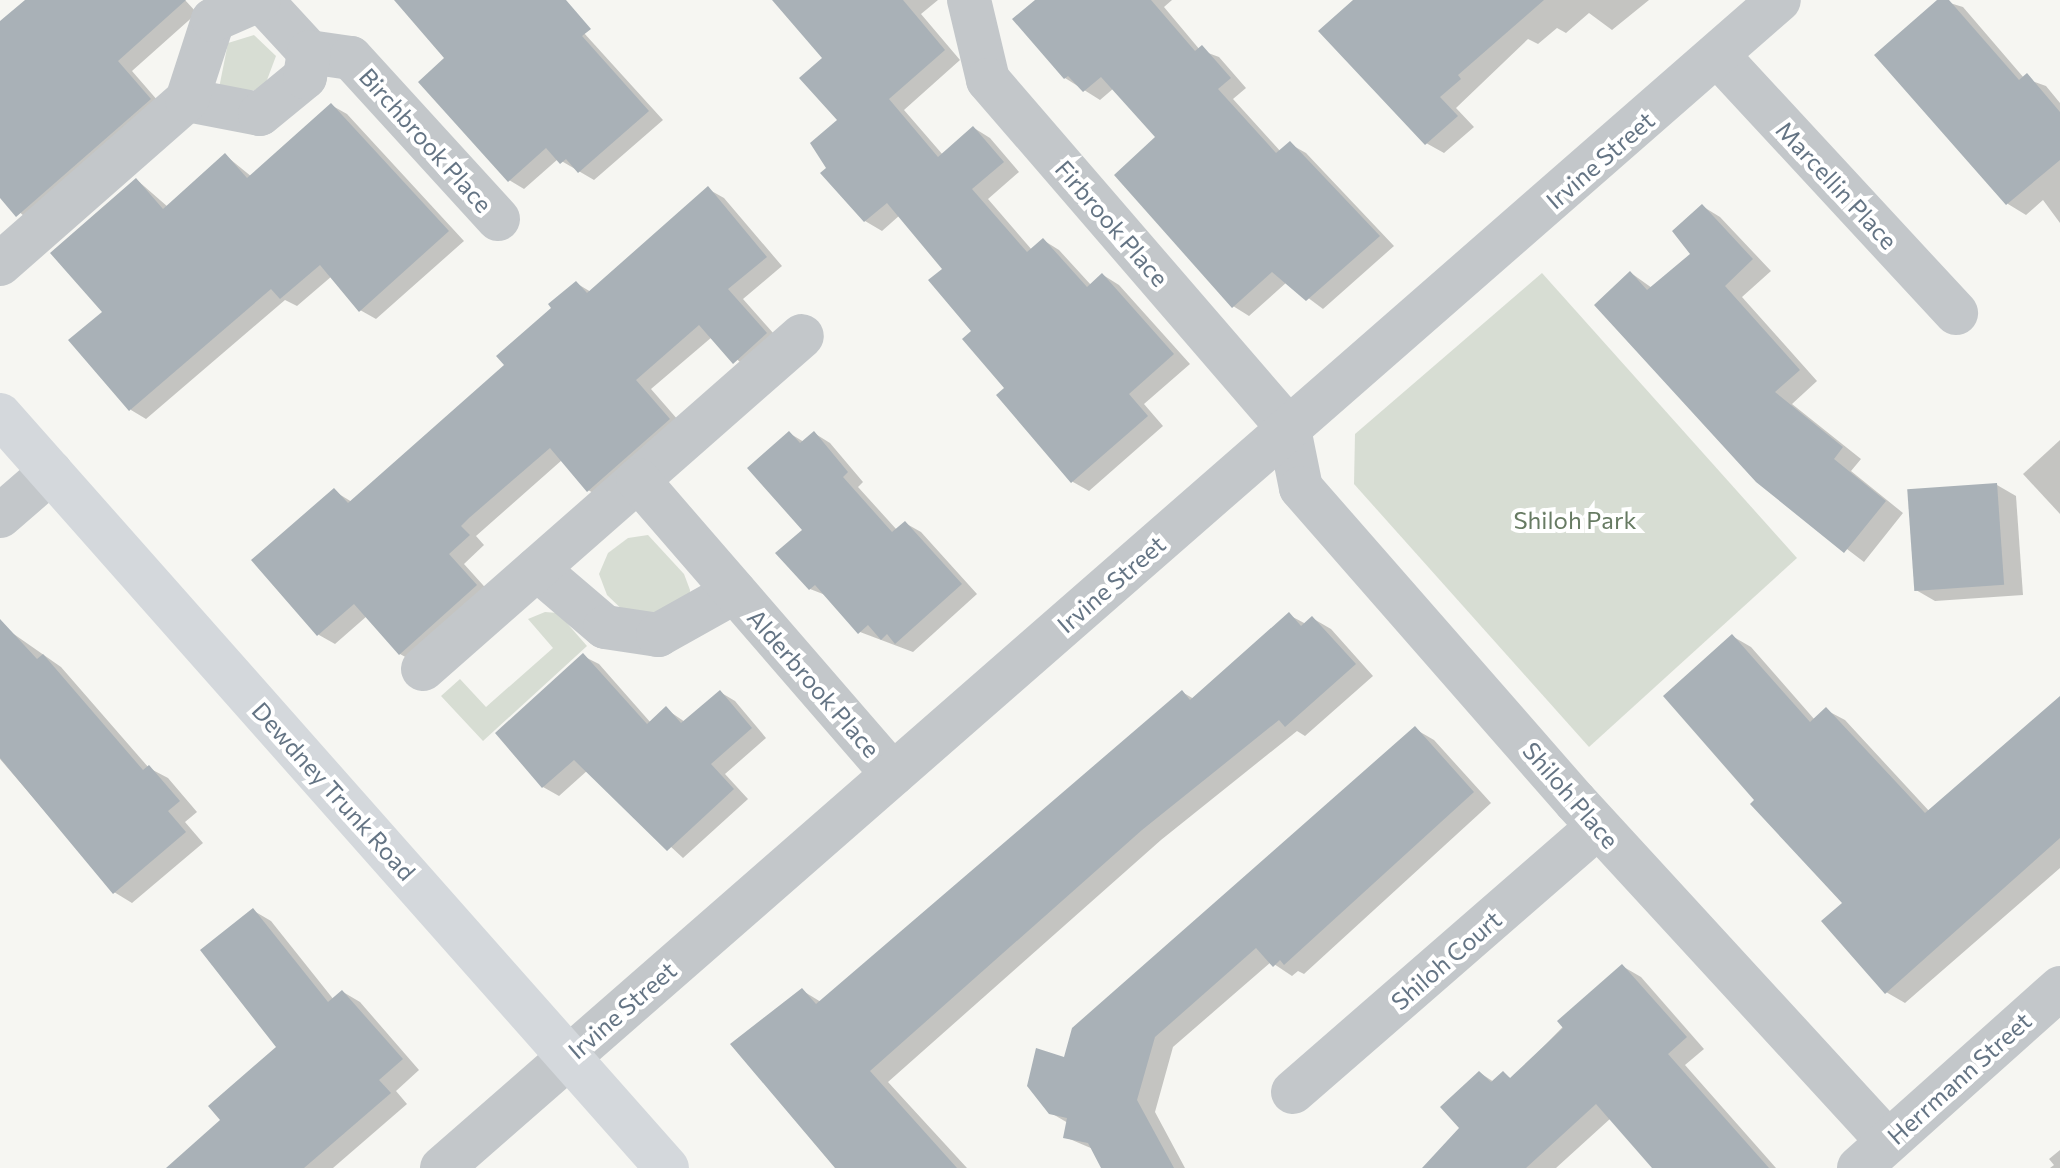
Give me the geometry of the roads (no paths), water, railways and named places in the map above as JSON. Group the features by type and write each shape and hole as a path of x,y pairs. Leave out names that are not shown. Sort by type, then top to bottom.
{"main road":[{"name":"Dewdney Trunk Road","path":"0,415 667,1168"}],"street":[{"path":"0,264 187,100 213,20 260,0 309,52 305,77 260,114 187,100"},
{"name":"Firbrook Place","path":"969,0 988,80 1289,429"},
{"name":"Irvine Street","path":"442,1168 1719,57 1779,0"},
{"name":"Birchbrook Place","path":"309,52 351,58 498,219"},
{"name":"Marcellin Place","path":"1719,57 1956,313"},
{"path":"423,669 802,336"},
{"name":"Shiloh Place","path":"1289,429 1301,488 1598,827 1874,1155"},
{"path":"0,516 51,472"},
{"name":"Alderbrook Place","path":"638,480 893,774"},
{"name":"Alderbrook Place","path":"537,569 605,627 658,635 735,592"},
{"name":"Shiloh Court","path":"1293,1092 1598,827"},
{"name":"Herrmann Street","path":"1874,1155 2060,988"}],"park label":[{"name":"Shiloh Park","path":"1575,520"}]}
